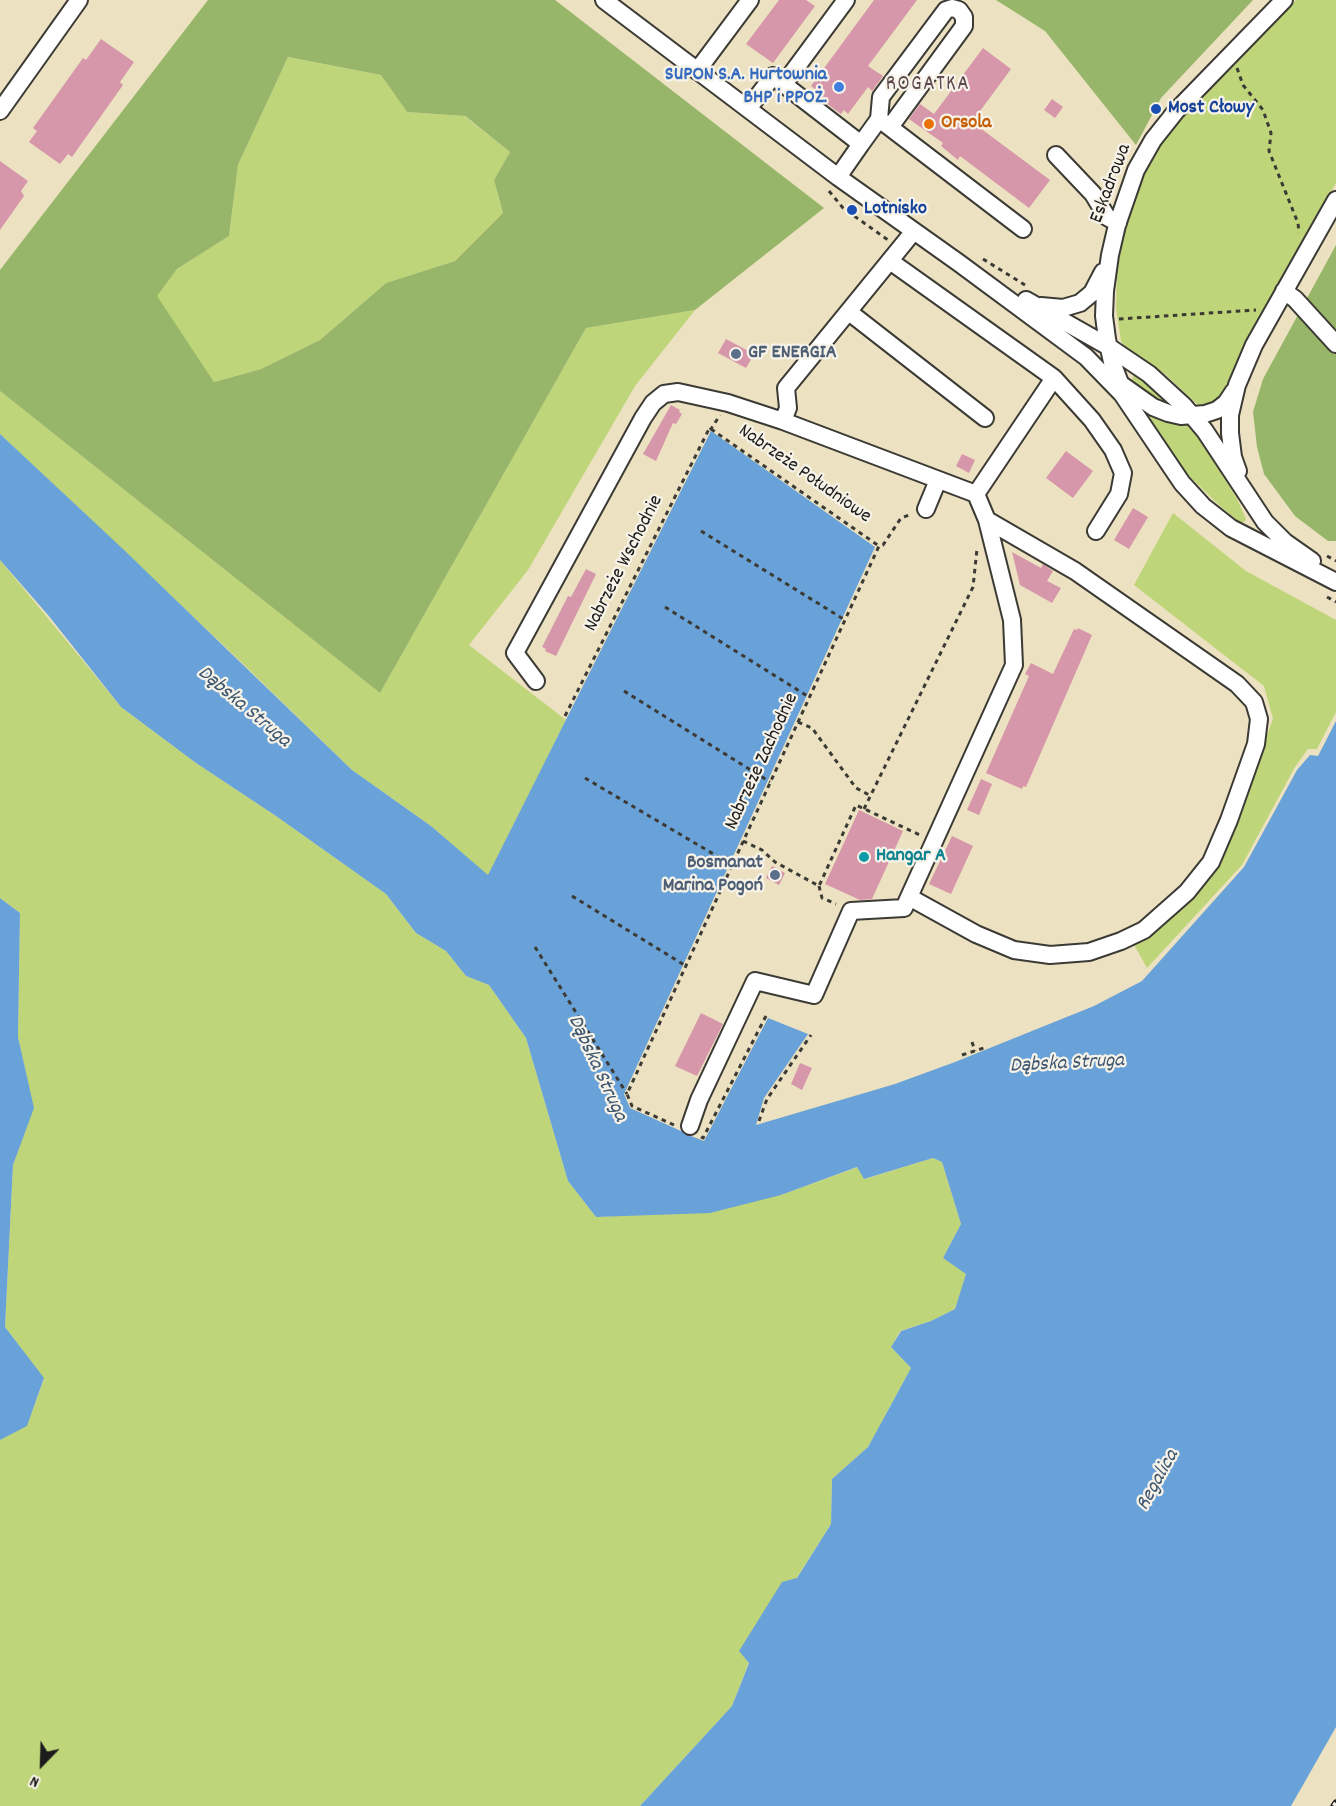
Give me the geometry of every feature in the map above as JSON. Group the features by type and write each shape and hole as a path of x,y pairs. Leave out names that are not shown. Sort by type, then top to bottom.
{"street":[{"path":"0,111 79,0"},
{"path":"604,0 838,177 959,263"},
{"path":"697,71 750,0"},
{"path":"784,84 846,0"},
{"name":"Eskadrowa","path":"1134,410 1120,383 1108,347 1104,316 1110,255 1136,170 1158,131 1284,0"},
{"path":"838,177 861,144 885,123 964,26 964,17 959,10 952,8 946,10 881,97 885,123 1023,229"},
{"path":"748,110 773,76 861,144"},
{"path":"1056,155 1093,194 1107,217 1118,223"},
{"name":"Eskadrowa","path":"959,263 1153,407 1168,413 1193,416 1217,410 1226,403 1237,385 1254,345 1336,200"},
{"path":"783,420 788,408 786,388 914,231"},
{"name":"Eskadrowa","path":"959,263 1055,309 1071,307 1092,293 1110,255"},
{"path":"890,261 1054,378 1092,420 1113,450 1123,473 1119,494 1096,531"},
{"path":"1284,291 1295,299 1336,344"},
{"name":"Eskadrowa","path":"1031,296 1149,374 1193,416 1212,440 1265,522 1285,542 1336,577"},
{"path":"849,312 985,418"},
{"name":"Eskadrowa","path":"1094,365 1122,394 1182,483 1203,506 1231,528 1336,582"},
{"path":"976,494 1054,378"},
{"name":"Eskadrowa","path":"1237,385 1230,415 1230,434 1233,457 1250,502"},
{"path":"536,681 514,653 652,403 664,394 678,392 696,394 783,420 976,494 987,520 1012,620 1014,665 904,908 851,911 814,995 754,981 699,1100 689,1129"},
{"path":"926,508 938,480"},
{"path":"909,897 976,934 1014,950 1050,955 1089,952 1121,941 1144,930 1187,892 1211,862 1229,820 1256,744 1259,719 1254,702 1237,684 1075,571 987,520"}],"path":[{"path":"1236,65 1243,85 1263,110 1271,133 1269,151 1298,223 1300,237"},
{"path":"976,255 1031,296"},
{"path":"1122,320 1275,309"},
{"name":"Nabrzeże Wschodnie","path":"566,716 710,427 711,429"},
{"name":"Nabrzeże Południowe","path":"711,429 879,546"},
{"name":"Nabrzeże Zachodnie","path":"627,1094 879,546 883,544 901,518 926,508"},
{"path":"701,531 844,620"},
{"path":"864,809 973,587 978,544"},
{"path":"665,607 809,697"},
{"path":"624,691 770,782"},
{"path":"798,722 812,728 856,788 871,796"},
{"path":"585,778 732,865"},
{"path":"851,911 822,898 819,886 855,805 935,842"},
{"path":"743,841 762,850 775,862 819,886"},
{"path":"572,896 686,966"},
{"path":"535,947 627,1094 632,1106 689,1129 703,1138 766,1016"},
{"path":"759,1121 767,1099 811,1035"},
{"path":"972,1042 975,1051"},
{"path":"962,1055 987,1047"}],"green space":[{"path":"208,0 555,0 824,208 695,310 586,328 380,693 0,391 0,270","holes":["288,57 381,75 407,112 465,116 510,152 494,180 503,213 455,261 386,283 320,340 261,369 214,382 157,296 177,269 229,236 238,165"]},
{"path":"996,0 1253,0 1161,98 1136,145 1045,31"},
{"path":"1296,0 1336,0 1336,183 1249,336 1221,396 1212,405 1200,407 1166,375 1124,346 1121,341 1116,308 1117,272 1127,219 1144,171 1175,123"},
{"path":"288,57 381,75 407,112 464,116 510,152 494,180 503,213 455,261 386,283 320,340 261,369 214,382 156,296 177,269 229,236 238,165"},
{"path":"1336,245 1336,541 1328,541 1295,516 1264,474 1257,447 1253,412 1263,379"},
{"path":"695,310 635,386 528,570 469,645 566,720 488,876 431,826 352,770 0,434 0,391 380,693 586,328"},
{"path":"1134,375 1143,379 1172,406 1134,383 1132,379"},
{"path":"1151,414 1171,423 1189,424 1192,427 1237,499 1246,519 1244,522 1240,523 1187,474 1151,422 1149,416"},
{"path":"1173,513 1246,571 1336,620 1336,712 1317,749 1308,749 1295,767 1242,865 1147,968 1132,941 1165,923 1202,885 1227,843 1273,719 1264,686 1134,585"},
{"path":"0,560 121,707 196,763 386,894 416,933 446,951 466,976 489,985 526,1038 568,1181 596,1217 781,1195 858,1167 865,1179 933,1158 942,1162 961,1224 943,1258 967,1274 955,1309 931,1321 900,1331 891,1347 911,1368 868,1447 832,1479 831,1524 796,1579 749,1662 732,1706 640,1806 0,1806 0,1440 27,1425 44,1379 5,1327 13,1165 33,1108 18,1037 20,913 0,898"}],"water":[{"path":"711,431 875,547 624,1094 630,1108 681,1131 685,1123 694,1127 691,1136 704,1141 768,1018 808,1034 764,1098 756,1125 895,1084 955,1062 1094,1006 1142,981 1244,867 1297,770 1310,755 1318,756 1336,721 1336,1727 1291,1806 640,1806 732,1706 749,1663 739,1651 782,1582 797,1578 831,1524 832,1479 868,1447 911,1368 891,1347 901,1331 931,1321 955,1309 966,1274 943,1258 961,1224 942,1162 933,1158 864,1179 857,1167 781,1195 710,1213 596,1217 568,1181 526,1038 489,985 466,976 446,951 416,933 386,894 196,763 121,707 48,615 0,560 0,434 352,770 431,826 488,875"},
{"path":"0,898 20,913 18,1037 34,1108 13,1165 5,1327 44,1378 27,1426 0,1440"}],"building":[{"path":"779,0 806,0 815,6 773,63 746,44"},
{"path":"874,0 917,0 868,66 883,76 872,91 868,87 848,114 844,110 841,114 816,96 819,92 811,86"},
{"path":"101,39 134,62 120,82 123,85 72,157 68,154 60,164 29,142 37,131 33,128 83,58 86,60"},
{"path":"983,48 1011,69 972,122 1050,180 1029,208 960,156 958,160 941,146 943,143 909,119 920,104 934,114"},
{"path":"1052,99 1063,107 1055,118 1044,110"},
{"path":"0,161 28,181 21,191 24,196 0,230"},
{"name":"GF ENERGIA","path":"726,339 754,354 746,368 718,353"},
{"path":"671,405 680,410 682,414 676,424 673,423 656,461 643,454"},
{"path":"1066,451 1093,471 1073,498 1046,478"},
{"path":"962,454 975,460 969,473 956,466"},
{"path":"1133,508 1148,517 1129,549 1114,540"},
{"path":"1012,552 1041,568 1043,564 1053,571 1047,581 1061,588 1052,603 1020,585"},
{"path":"586,569 596,574 556,656 542,647 568,596 571,597"},
{"path":"1078,628 1092,635 1026,787 1023,786 1022,789 986,773 1029,676 1025,674 1031,663 1053,674 1074,629"},
{"path":"981,779 992,784 979,815 967,810"},
{"name":"Hangar A","path":"859,810 903,831 872,899 860,900 825,884"},
{"path":"952,836 973,846 951,894 929,884"},
{"path":"772,866 785,873 779,885 766,878"},
{"path":"701,1013 723,1024 697,1076 675,1066"},
{"path":"800,1063 812,1068 802,1090 791,1084"}],"place":[{"name":"SUPON S.A. Hurtownia BHP i PPOŻ.","path":"839,87"},
{"name":"Most Cłowy","path":"1156,109"},
{"name":"Orsola","path":"929,124"},
{"name":"Lotnisko","path":"852,210"},
{"name":"GF ENERGIA","path":"736,354"},
{"name":"Hangar A","path":"864,857"},
{"name":"Bosmanat Marina Pogoń","path":"775,875"}],"district":[{"name":"ROGATKA","path":"928,86"}],"water label":[{"name":"Dąbska Struga","path":"243,708"},
{"name":"Dąbska Struga","path":"1067,1065"},
{"name":"Dąbska Struga","path":"596,1069"},
{"name":"Regalica","path":"1159,1481"}]}
